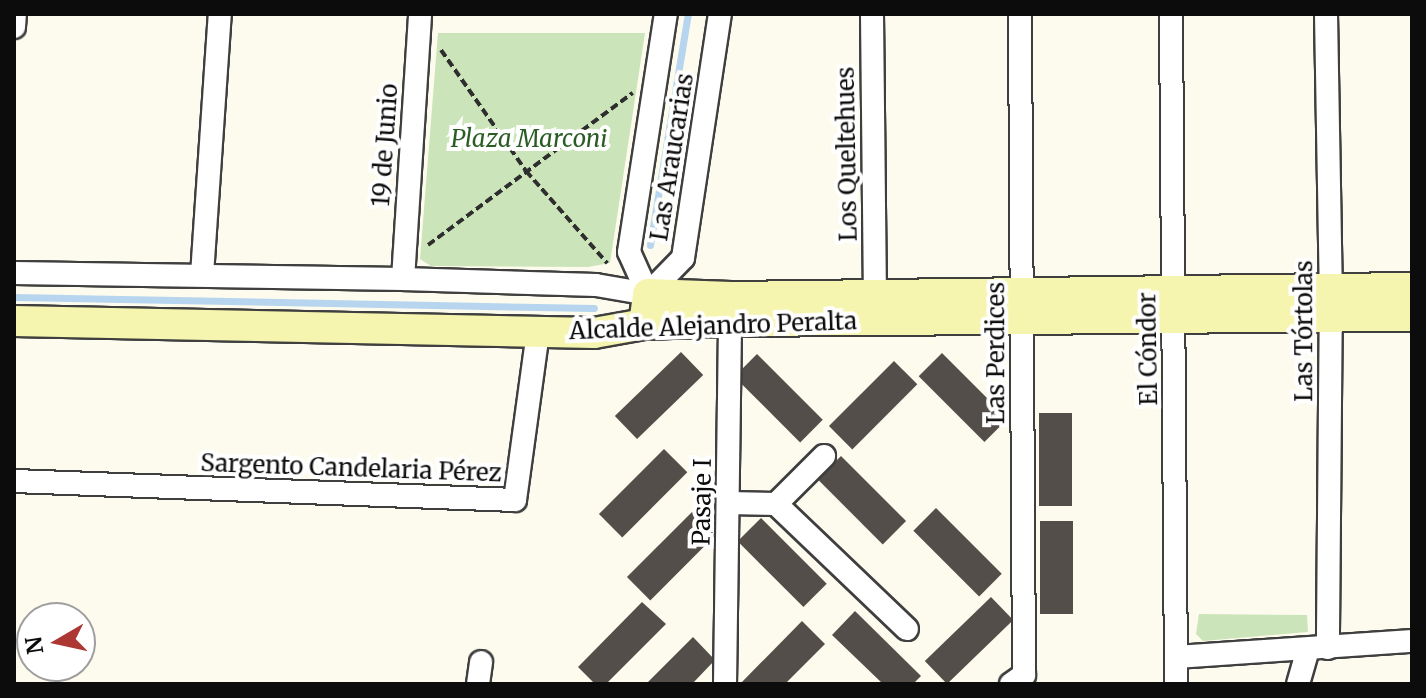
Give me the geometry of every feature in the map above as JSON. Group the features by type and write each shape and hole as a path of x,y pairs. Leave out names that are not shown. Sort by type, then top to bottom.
{"main road":[{"name":"Alcalde Alejandro Peralta","path":"14,321 594,333 644,324 1022,306 1173,304 1331,288 1412,288"},
{"name":"Alcalde Alejandro Peralta","path":"648,294 731,297 875,294 1022,306"},
{"path":"644,324 648,294"},
{"name":"Alcalde Alejandro Peralta","path":"1173,304 1331,318 1412,316"}],"street":[{"path":"14,27 15,14"},
{"path":"202,275 220,14"},
{"path":"648,294 629,252 666,14"},
{"name":"Las Araucarias","path":"648,294 683,258 720,14"},
{"name":"Los Queltehues","path":"872,14 875,294"},
{"name":"Las Perdices","path":"1011,684 1024,675 1020,14"},
{"name":"El Cóndor","path":"1171,14 1176,684"},
{"name":"Las Tórtolas","path":"1298,684 1318,649 1331,318 1326,14"},
{"name":"19 de Junio","path":"403,279 420,17"},
{"name":"Alcalde Alejandro Peralta","path":"14,273 596,285 648,294"},
{"name":"Pasaje I","path":"725,684 730,321"},
{"name":"Sargento Candelaria Pérez","path":"14,481 515,500 538,331"},
{"path":"776,504 824,456"},
{"path":"728,503 776,504 907,629"},
{"path":"1176,657 1412,641"}],"path":[{"path":"420,17 526,171 614,268"},
{"path":"403,279 421,251 657,74"}],"green space":[{"name":"Plaza Marconi","path":"438,33 645,33 610,263 588,267 431,266 420,259"},
{"path":"1199,614 1307,615 1308,632 1203,641 1196,634"}],"building":[{"path":"681,352 703,375 637,439 615,416"},
{"path":"942,353 1008,419 984,442 919,376"},
{"path":"757,354 823,420 800,442 734,377"},
{"path":"894,361 917,384 852,449 829,426"},
{"path":"1039,413 1072,413 1072,506 1039,506"},
{"path":"664,449 687,472 622,537 599,514"},
{"path":"841,456 906,521 883,544 818,479"},
{"path":"936,508 1002,574 979,596 913,531"},
{"path":"692,512 715,535 650,600 627,577"},
{"path":"761,518 827,584 803,607 738,541"},
{"path":"1040,521 1073,521 1073,614 1040,614"},
{"path":"991,597 1013,620 947,684 925,661"},
{"path":"642,602 666,624 606,684 595,684 578,667"},
{"path":"855,611 921,676 913,684 883,684 832,635"},
{"path":"802,621 825,644 785,684 740,684"},
{"path":"693,637 715,660 692,684 646,684"}],"waterway":[{"path":"650,245 688,14"},
{"path":"14,297 594,308"}]}
